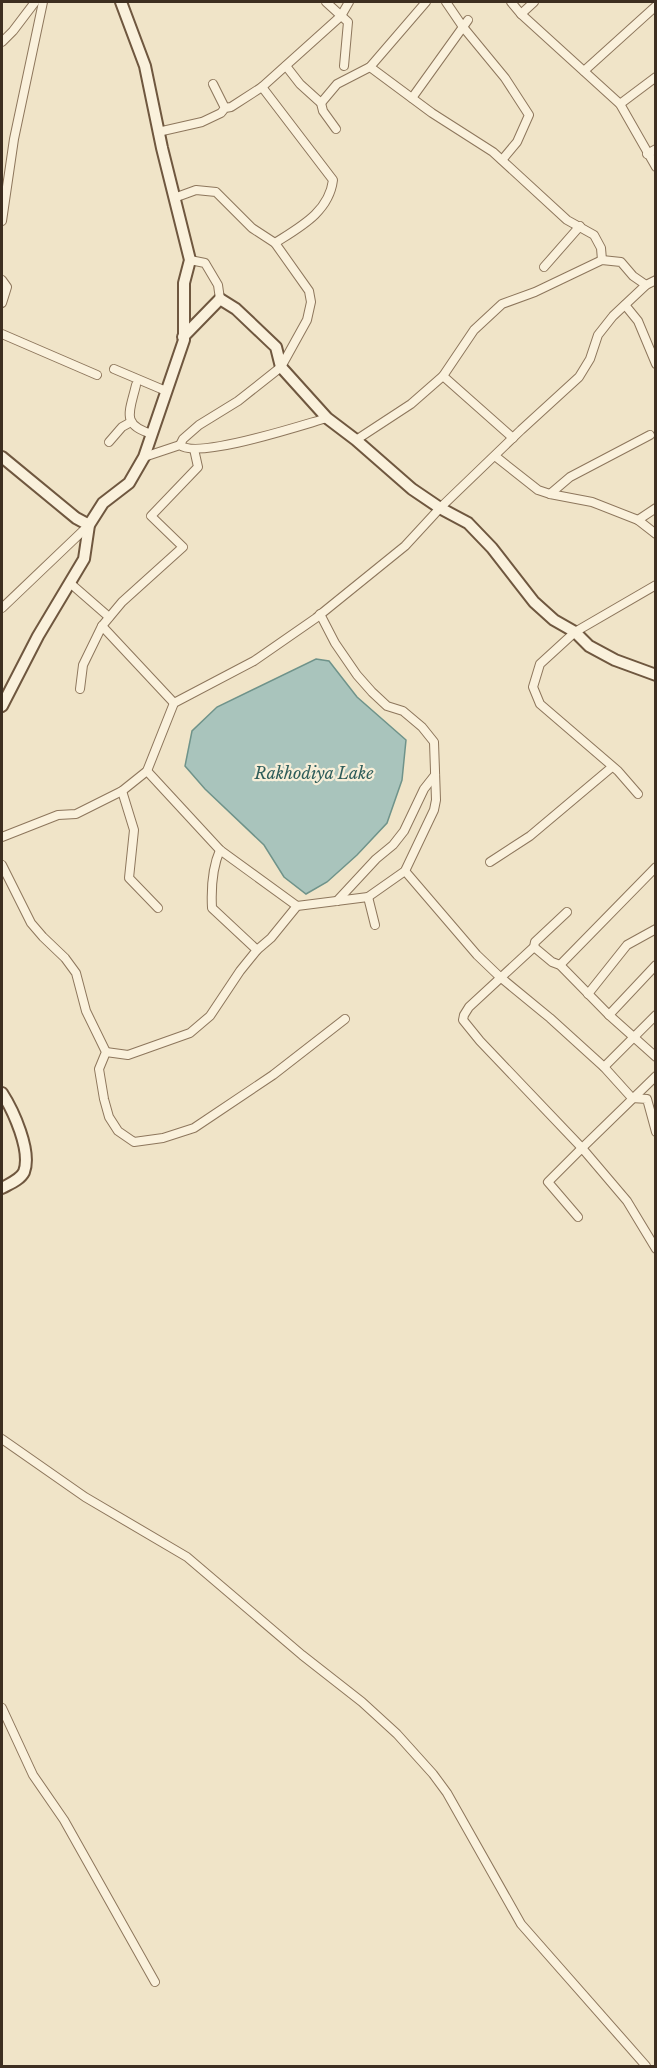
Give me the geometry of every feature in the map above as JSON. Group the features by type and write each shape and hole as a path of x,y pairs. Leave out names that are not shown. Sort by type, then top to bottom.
{"street":[{"path":"2,42 35,2"},
{"path":"2,217 14,140 43,2"},
{"path":"2,608 89,525 103,503 129,483 144,457 183,337 184,283 190,260 158,132 145,66 121,2"},
{"path":"326,2 348,22 344,66"},
{"path":"158,132 202,122 262,87 341,15 349,2"},
{"path":"321,104 337,84 370,67 426,2"},
{"path":"446,2 463,27 505,78 530,115 517,142 502,160"},
{"path":"511,2 521,14 620,104 656,167"},
{"path":"521,14 534,2"},
{"path":"584,71 656,6"},
{"path":"412,98 468,20"},
{"path":"286,66 300,84 321,104 323,111 336,129"},
{"path":"370,67 493,152 567,220 594,235 601,248 602,260"},
{"path":"620,104 656,77"},
{"path":"213,84 225,108"},
{"path":"262,87 333,180 332,190 318,213 275,243"},
{"path":"647,154 656,149"},
{"path":"174,198 196,190 216,192 252,228 275,243 309,291 311,302 307,320 281,367 238,401 199,425 183,439 180,446"},
{"path":"544,267 580,226"},
{"path":"190,260 206,263 218,285 220,299 236,309 276,347 281,367 327,418 412,489 468,523 492,548 534,602 554,620 575,632 589,646 615,660 656,675"},
{"path":"356,440 411,404 443,376 474,330 502,303 535,292 602,260 621,262 633,276 646,285"},
{"path":"2,280 7,287 2,303"},
{"path":"2,837 58,815 76,814 122,791 147,771 174,704 254,661 320,614 405,546 440,508 579,377 590,359 598,335 613,316 646,285 656,280"},
{"path":"183,337 220,299"},
{"path":"625,305 638,321 656,364"},
{"path":"2,334 97,375"},
{"path":"114,369 166,391"},
{"path":"443,376 513,438"},
{"path":"136,386 129,414 131,422 138,430 152,434"},
{"path":"144,457 180,446 184,449 194,449 226,446 327,418"},
{"path":"109,442 122,427 131,422"},
{"path":"550,494 570,477 650,435"},
{"path":"80,689 83,665 102,626 122,602 183,547 151,516 198,466 194,449"},
{"path":"495,456 538,490 592,501 638,520 656,534"},
{"path":"2,457 76,518 89,525"},
{"path":"638,520 656,508"},
{"path":"2,706 38,636 84,559 89,525"},
{"path":"70,583 109,617"},
{"path":"638,794 618,771 540,704 533,687 540,664 575,632 656,585"},
{"path":"147,771 220,850 297,906 368,897 405,871 434,810 436,800 434,742 422,727 403,711 387,706 372,692 335,643 320,614"},
{"path":"102,626 174,704"},
{"path":"490,862 530,836 612,767"},
{"path":"337,901 404,831 424,789 435,775"},
{"path":"122,791 134,830 129,878 158,908"},
{"path":"220,850 211,891 212,908 257,950"},
{"path":"2,866 31,922 76,973 86,1011 106,1052 99,1069 109,1117 118,1131 134,1142 163,1138 194,1128 273,1075 345,1019"},
{"path":"560,965 656,867"},
{"path":"405,871 477,955 500,977 604,1067 632,1098 647,1099 656,1132"},
{"path":"368,897 375,925"},
{"path":"106,1052 128,1055 190,1033 210,1016 240,970 271,938 297,906"},
{"path":"567,912 469,1007 463,1020 487,1049 582,1148 627,1201 656,1249"},
{"path":"588,994 627,945 656,929"},
{"path":"534,946 552,962 560,965 609,1015 656,1057"},
{"path":"609,1015 656,965"},
{"path":"604,1067 656,1015"},
{"path":"578,1217 548,1182 656,1076"},
{"path":"2,1093 10,1105 26,1156 24,1173 14,1182 2,1188"},
{"path":"2,1439 85,1497 187,1557 302,1655 362,1702 397,1734 447,1793 521,1924 646,2067"},
{"path":"2,1708 33,1775 64,1820 155,1982"}],"water":[{"name":"Rakhodiya Lake","path":"316,659 329,661 357,697 406,740 402,780 387,823 327,882 306,894 284,877 264,845 205,789 185,766 192,731 217,707"}]}
